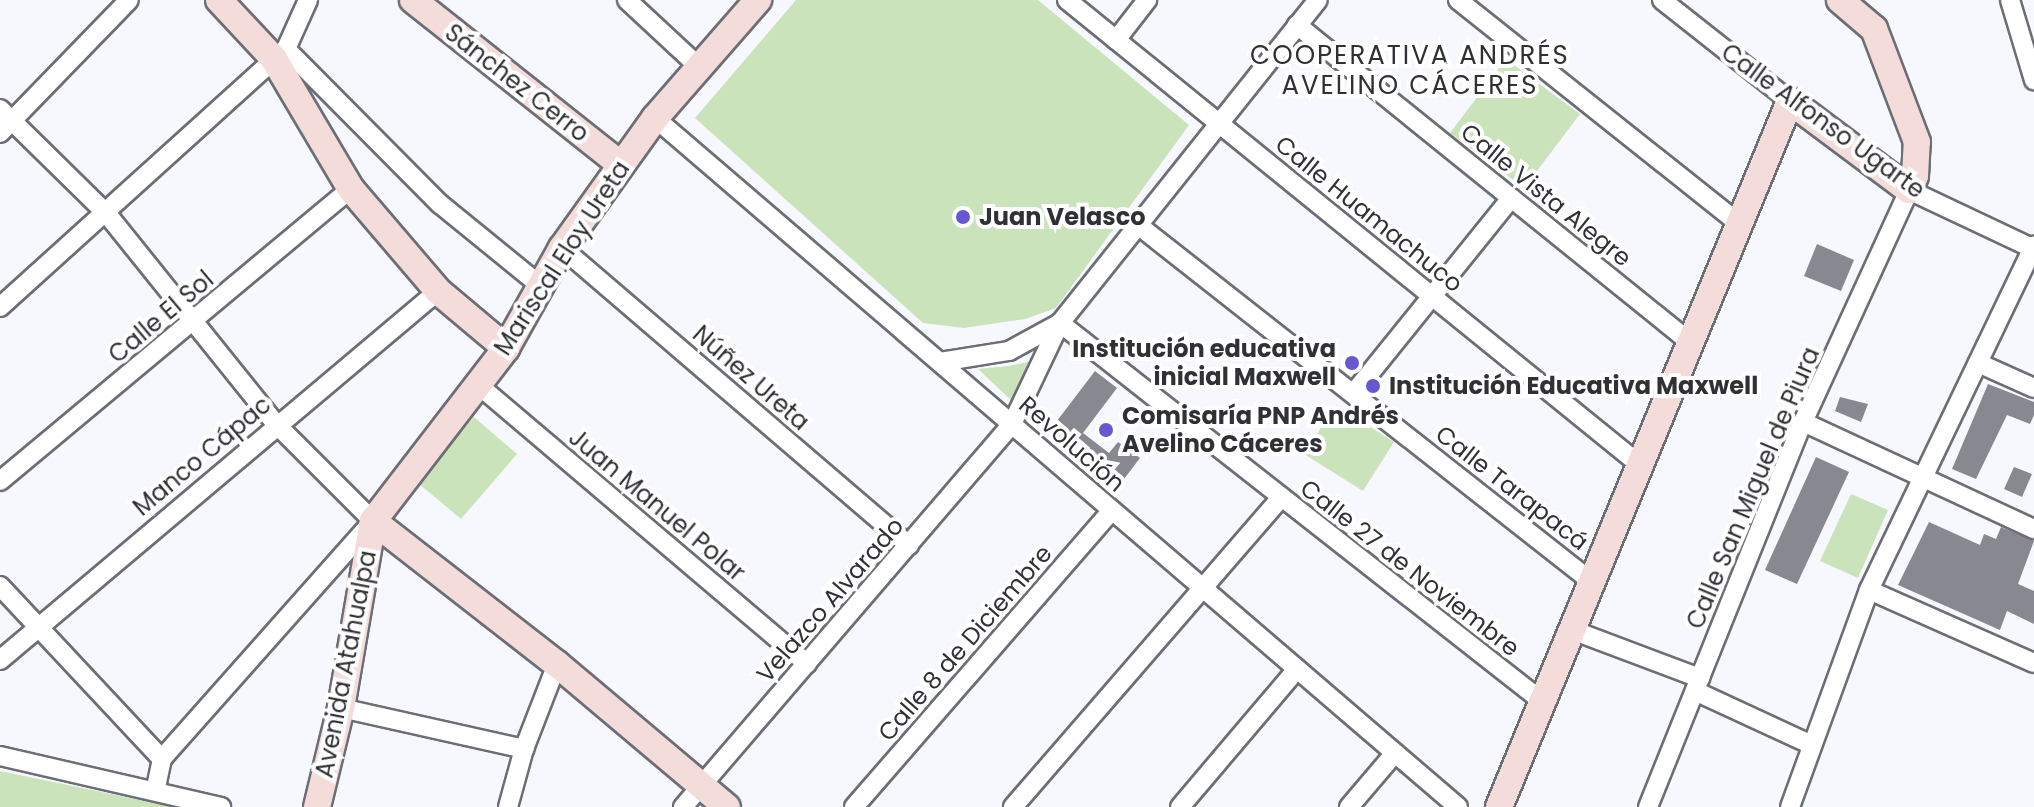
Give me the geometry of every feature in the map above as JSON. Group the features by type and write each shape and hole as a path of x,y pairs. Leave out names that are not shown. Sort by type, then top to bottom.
{"street":[{"path":"0,133 7,114 129,0"},
{"path":"2,302 107,214 280,54 308,0"},
{"name":"Sánchez Cerro","path":"413,0 621,165"},
{"path":"627,0 698,66"},
{"name":"Mariscal Eloy Ureta","path":"373,521 476,383 506,348 562,248 655,118 758,0"},
{"name":"Calle Huamachuco","path":"1067,0 1640,465"},
{"path":"1116,40 1147,0"},
{"path":"940,362 1009,351 1060,323 1318,0"},
{"path":"1458,0 1740,224"},
{"name":"Calle Alfonso Ugarte","path":"1662,0 1909,190 2034,248"},
{"path":"1840,0 1874,29 1917,142 1909,190"},
{"path":"2010,0 2028,42 2034,80"},
{"path":"222,1 440,204 542,287"},
{"name":"Calle Vista Alegre","path":"1297,25 1691,343"},
{"path":"280,54 351,189 438,291 506,348"},
{"path":"1499,807 1790,101"},
{"path":"7,114 107,214 276,424 373,521 557,664 727,807"},
{"name":"Revolución","path":"655,118 1458,807"},
{"name":"Calle El Sol","path":"0,481 351,189"},
{"name":"Calle San Miguel de Piura","path":"1648,807 1803,422 1909,190"},
{"path":"1353,394 1511,198"},
{"name":"Calle Tarapacá","path":"1138,225 1592,582"},
{"name":"Núñez Ureta","path":"562,248 909,545"},
{"path":"1790,807 1869,590 2034,248"},
{"name":"Manco Cápac","path":"0,660 276,424 438,291"},
{"name":"Velazco Alvarado","path":"683,807 1012,424 1060,323"},
{"name":"Calle 27 de Noviembre","path":"1060,323 1543,702"},
{"path":"1978,363 2034,388"},
{"name":"Juan Manuel Polar","path":"476,383 807,664"},
{"path":"1803,422 2034,529"},
{"path":"1013,807 1282,497"},
{"name":"Calle 8 de Diciembre","path":"854,807 1112,510"},
{"path":"156,788 162,759 373,521"},
{"name":"Avenida Atahualpa","path":"317,807 341,708 373,521"},
{"path":"0,586 36,629 162,759"},
{"path":"1869,590 2034,663"},
{"path":"1572,630 1697,684 1812,745"},
{"path":"508,807 524,749 557,664"},
{"path":"1180,807 1297,669"},
{"path":"341,708 524,749"},
{"path":"1349,807 1395,753"},
{"path":"0,756 156,788 221,807"}],"green space":[{"name":"Juan Velasco","path":"796,0 1038,0 1189,125 1056,308 1025,319 964,328 923,323 695,118"},
{"path":"1506,59 1580,114 1524,188 1450,133"},
{"path":"1037,360 1011,400 978,369 1009,366"},
{"path":"1336,405 1394,442 1363,491 1304,454"},
{"path":"474,417 517,454 461,519 418,483"},
{"path":"1851,494 1888,510 1858,578 1820,561"},
{"path":"0,771 174,807 0,807"}],"building":[{"path":"1817,244 1854,260 1841,291 1804,276"},
{"path":"1095,371 1117,388 1083,433 1109,453 1118,442 1140,458 1124,479 1116,473 1110,482 1047,434"},
{"path":"1988,384 2034,402 2034,415 2030,424 2007,415 1976,479 1952,469"},
{"path":"1840,397 1868,404 1861,422 1835,411"},
{"path":"1816,457 1849,472 1797,584 1765,570"},
{"path":"2014,467 2032,474 2022,497 2004,489"},
{"path":"1929,522 1980,545 1984,534 1996,539 2001,527 2034,541 2018,584 2034,591 2034,624 2007,611 2000,630 1898,585"}],"place":[{"name":"Juan Velasco","path":"963,217"},
{"name":"Institución educativa inicial Maxwell","path":"1352,363"},
{"name":"Institución Educativa Maxwell","path":"1373,386"},
{"name":"Comisaría PNP Andrés Avelino Cáceres","path":"1106,430"}],"district":[{"name":"COOPERATIVA ANDRÉS AVELINO CÁCERES","path":"1410,71"}]}
